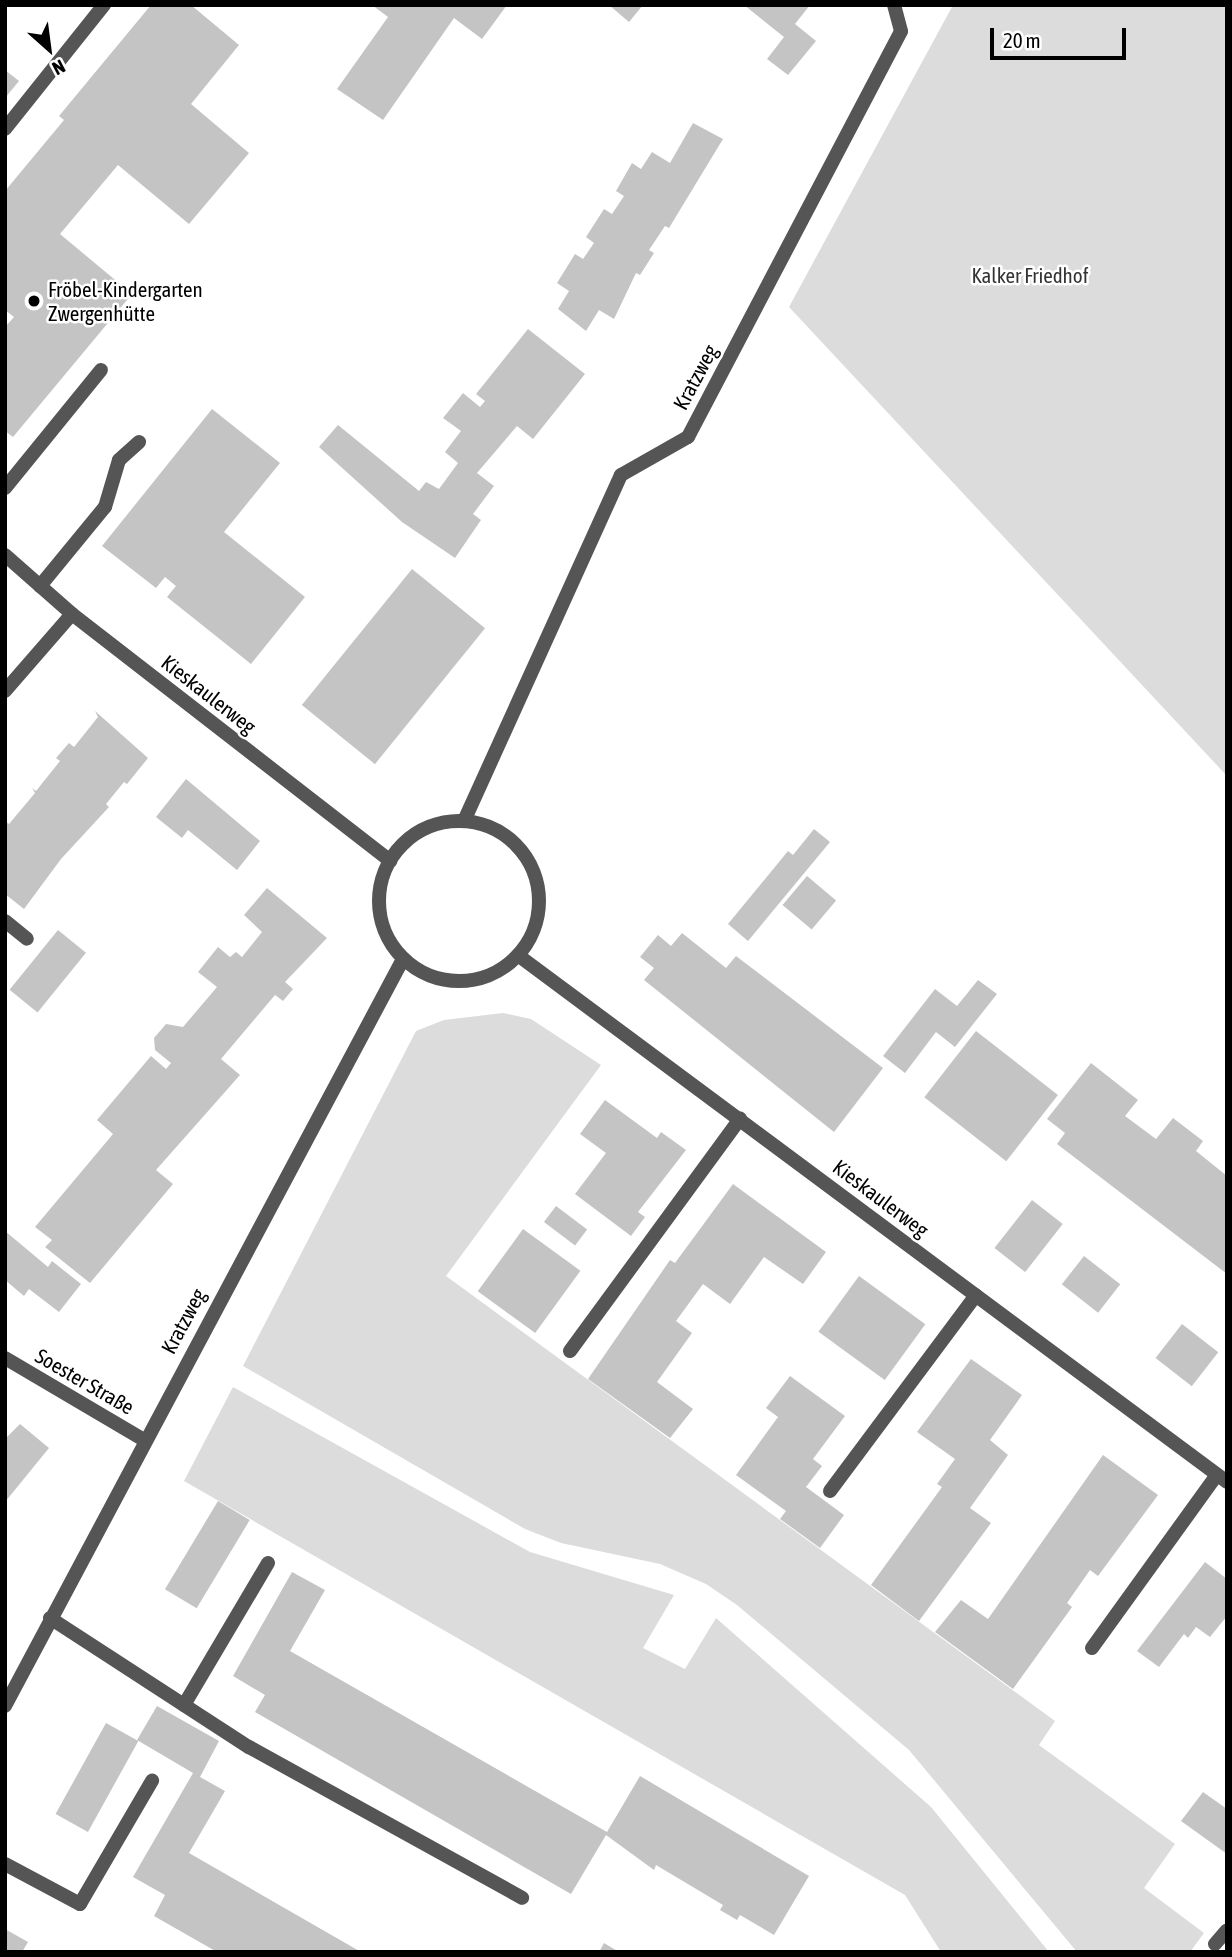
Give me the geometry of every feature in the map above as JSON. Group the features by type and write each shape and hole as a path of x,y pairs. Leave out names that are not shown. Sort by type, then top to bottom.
{"street":[{"path":"5,129 104,5"},
{"name":"Kratzweg","path":"464,821 621,475 688,436 901,31 894,5"},
{"path":"5,488 102,370"},
{"path":"40,586 105,506 119,460 139,442"},
{"name":"Kieskaulerweg","path":"5,555 72,614 390,861"},
{"path":"5,691 72,614"},
{"path":"464,821 499,831 526,855 539,888 537,924 519,956 498,972 474,981 449,981 424,974 403,959 385,933 379,904 390,861 409,839 435,825 464,821"},
{"path":"5,921 27,939"},
{"name":"Kieskaulerweg","path":"519,956 1222,1479 1092,1648"},
{"name":"Kratzweg","path":"5,1706 144,1440 403,959"},
{"path":"570,1351 740,1119"},
{"path":"830,1490 976,1295"},
{"name":"Soester Straße","path":"5,1358 144,1440"},
{"path":"184,1705 268,1563"},
{"path":"50,1618 249,1747 522,1898"},
{"path":"5,1864 80,1904 152,1781"},
{"path":"1215,1944 1227,1930"}],"green space":[{"name":"Kalker Friedhof","path":"953,5 1227,5 1227,776 789,307"},
{"path":"503,1013 531,1019 601,1065 446,1276 1055,1721 1039,1745 1175,1844 1144,1888 1204,1933 1190,1952 1077,1952 909,1750 737,1605 706,1584 660,1564 561,1543 525,1529 243,1366 416,1031 444,1020"},
{"path":"233,1387 530,1552 674,1595 643,1648 685,1669 716,1618 931,1807 1049,1952 941,1952 905,1895 184,1481"}],"building":[{"path":"151,5 191,5 239,45 191,104 249,153 189,224 118,165 60,234 132,294 13,437 5,431 5,327 14,317 5,310 5,191 64,120 59,116"},
{"path":"372,5 507,5 482,39 454,18 383,120 337,89 388,17"},
{"path":"609,5 643,5 629,22"},
{"path":"744,5 810,5 795,24 816,41 788,75 767,59 784,37"},
{"path":"5,70 19,81 5,98"},
{"path":"693,123 723,139 669,228 665,226 649,250 654,253 640,275 636,273 614,319 599,310 586,331 558,309 569,291 557,283 575,254 583,259 594,243 586,237 604,209 612,214 624,196 616,191 632,163 641,169 652,152 670,163"},
{"path":"528,329 585,374 533,439 517,426 477,473 494,486 473,514 481,520 455,558 402,522 319,447 338,425 419,491 426,482 439,489 458,463 445,452 461,431 443,418 463,393 480,407 485,401 476,394"},
{"path":"212,409 280,463 224,532 305,597 251,664 167,597 176,586 165,577 156,588 102,546"},
{"path":"412,569 485,628 375,764 302,705"},
{"path":"95,711 148,758 127,784 124,782 106,804 109,807 61,859 24,909 5,894 5,821 9,824 35,793 32,788 36,791 60,761 56,758 69,743 74,747 98,717"},
{"path":"186,779 260,841 237,870 188,830 182,838 156,817"},
{"path":"814,829 830,842 748,941 728,924 788,851 793,855"},
{"path":"807,876 836,900 812,930 783,905"},
{"path":"267,888 327,938 285,982 293,989 283,1001 275,995 221,1059 240,1075 156,1170 173,1184 90,1283 45,1247 52,1240 35,1227 113,1134 97,1120 151,1056 166,1069 171,1063 155,1050 154,1038 166,1024 183,1027 217,987 198,972 218,947 230,957 236,952 242,957 262,932 244,915"},
{"path":"58,930 86,953 38,1012 10,990"},
{"path":"682,933 726,968 736,956 883,1068 834,1132 644,980 654,968 640,957 658,935 671,946"},
{"path":"978,980 997,994 955,1047 936,1032 905,1073 883,1056 935,989 957,1006"},
{"path":"976,1031 1058,1095 1006,1161 924,1097"},
{"path":"1091,1063 1138,1100 1125,1116 1156,1139 1173,1118 1203,1141 1196,1151 1227,1176 1227,1274 1057,1144 1065,1133 1047,1119"},
{"path":"605,1100 657,1138 661,1132 686,1150 638,1212 645,1217 631,1236 575,1194 606,1153 580,1134"},
{"path":"733,1184 826,1252 803,1284 764,1257 730,1304 703,1284 676,1321 692,1333 657,1382 693,1409 670,1438 588,1379 670,1260 675,1263"},
{"path":"1032,1200 1063,1224 1025,1272 994,1248"},
{"path":"556,1206 587,1229 575,1245 544,1222"},
{"path":"523,1229 580,1271 535,1333 478,1291"},
{"path":"5,1231 48,1267 52,1261 81,1284 59,1312 29,1289 24,1296 5,1280"},
{"path":"1084,1256 1120,1284 1098,1313 1062,1284"},
{"path":"859,1276 925,1324 885,1380 818,1332"},
{"path":"1182,1324 1218,1352 1192,1386 1156,1358"},
{"path":"971,1359 1022,1395 990,1440 1008,1455 970,1508 991,1523 919,1621 871,1585 942,1487 937,1484 955,1459 917,1432"},
{"path":"790,1376 845,1416 813,1459 822,1466 806,1487 844,1515 820,1548 780,1519 786,1511 736,1475 778,1417 766,1408"},
{"path":"20,1424 49,1448 5,1502 5,1439"},
{"path":"1103,1455 1158,1495 1098,1576 1090,1570 1067,1603 1072,1607 1013,1689 935,1632 961,1600 988,1619"},
{"path":"218,1501 250,1520 197,1608 165,1589"},
{"path":"1205,1562 1227,1579 1227,1616 1210,1637 1196,1627 1188,1638 1184,1634 1159,1667 1137,1651"},
{"path":"292,1572 325,1590 290,1651 607,1832 640,1776 809,1876 774,1935 740,1915 737,1920 720,1910 723,1905 656,1865 654,1870 606,1835 571,1894 255,1712 265,1695 233,1676"},
{"path":"157,1706 219,1741 200,1777 225,1791 189,1853 361,1952 217,1952 154,1916 165,1895 133,1877 193,1773 137,1740"},
{"path":"106,1723 138,1741 88,1832 56,1814"},
{"path":"1203,1792 1227,1809 1227,1854 1181,1821"},
{"path":"5,1929 28,1942 22,1952 5,1952"},
{"path":"604,1943 619,1952 599,1952"}],"place":[{"name":"Fröbel-Kindergarten Zwergenhütte","path":"34,301"}]}
